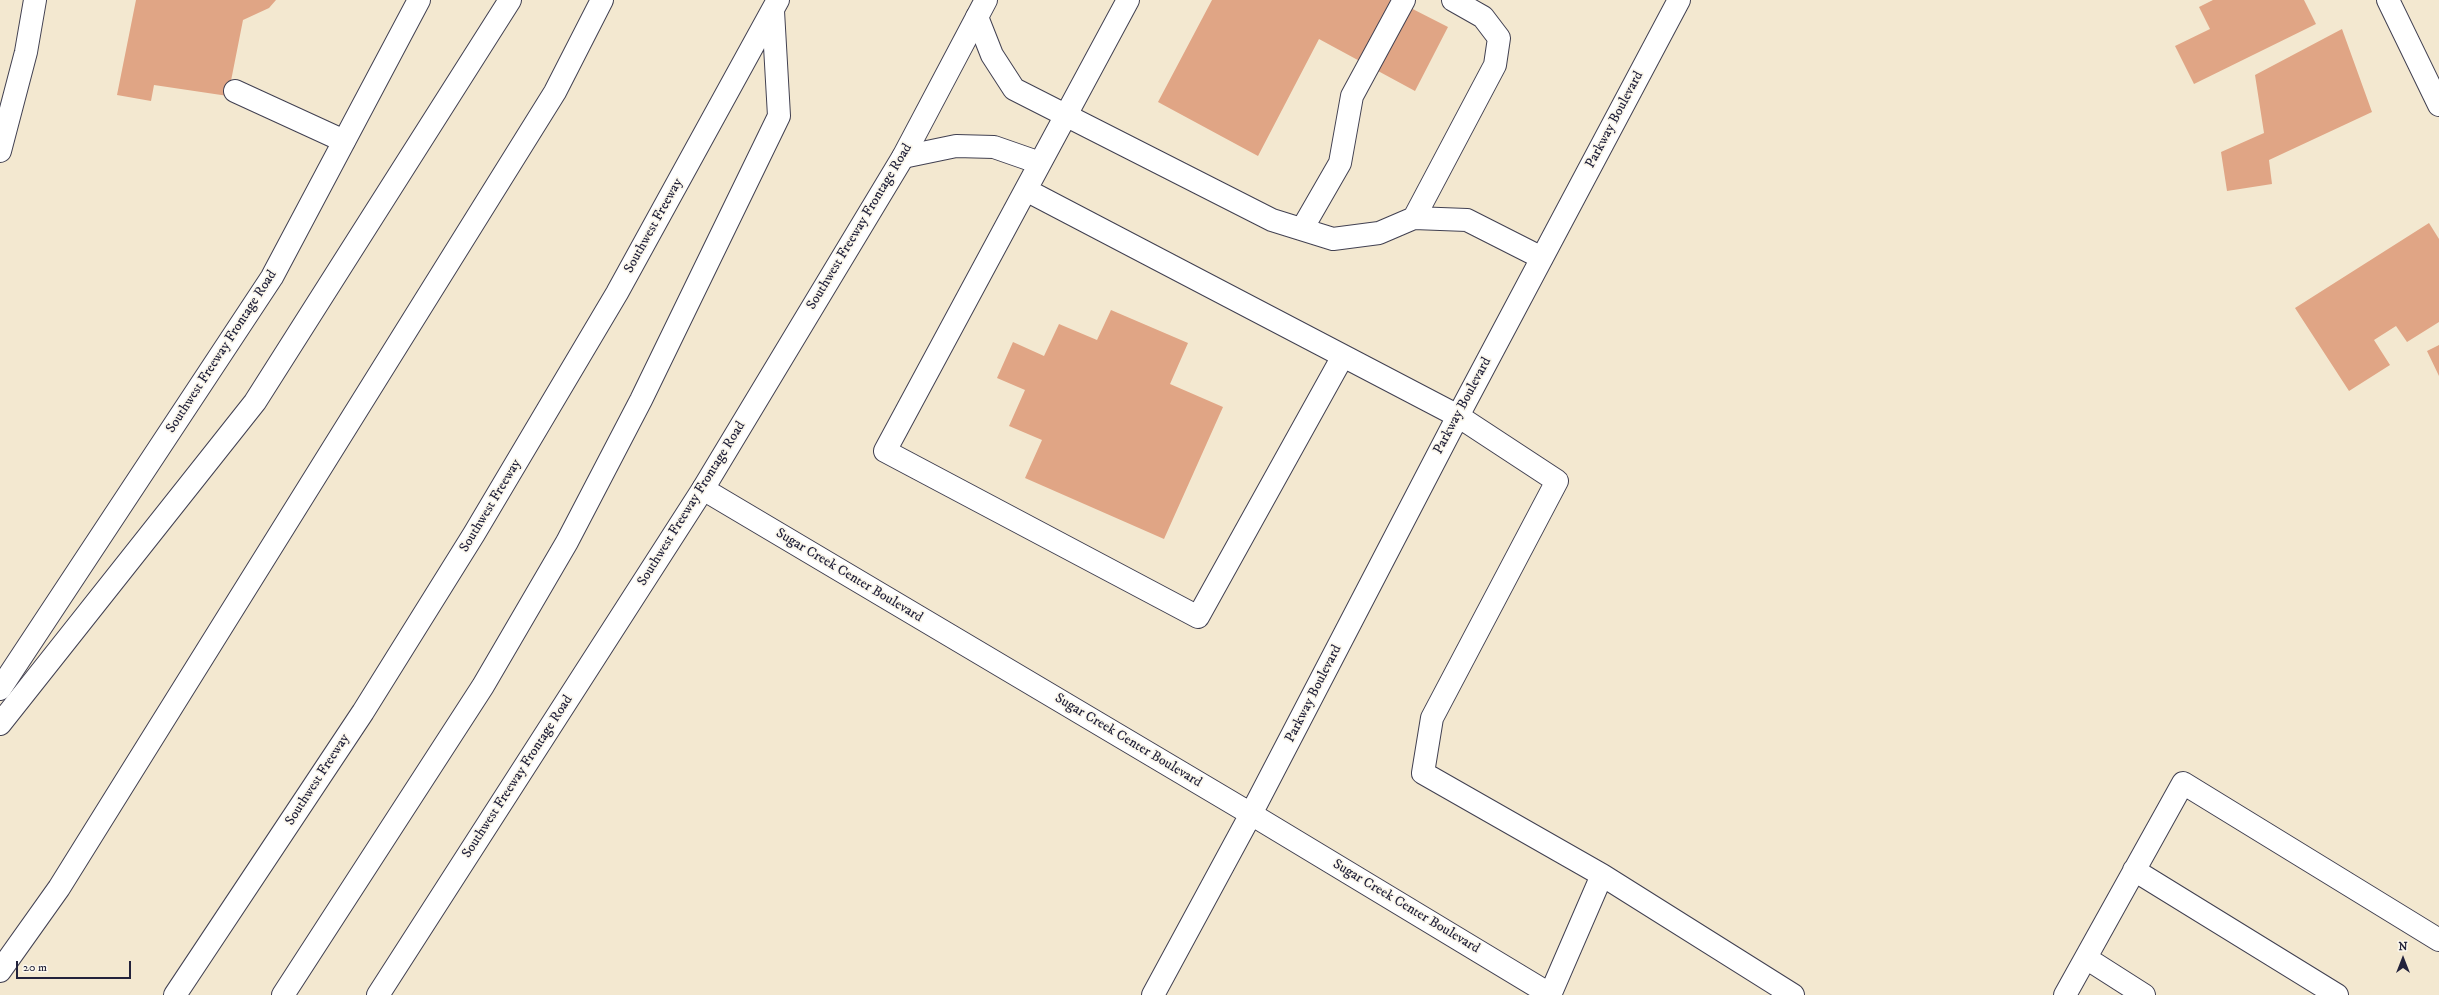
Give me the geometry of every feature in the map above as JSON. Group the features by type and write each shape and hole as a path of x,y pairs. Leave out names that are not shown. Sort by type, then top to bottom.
{"main road":[{"path":"0,151 26,52 35,0"},
{"name":"Southwest Freeway Frontage Road","path":"0,689 272,277 419,0"},
{"path":"0,724 255,402 510,0"},
{"path":"0,971 59,888 555,92 602,0"},
{"path":"1128,0 885,451 1198,617 1343,356"},
{"path":"1302,229 1340,163 1352,96 1404,0"},
{"path":"1414,218 1495,65 1498,38 1484,17 1453,0"},
{"name":"Parkway Boulevard","path":"1153,995 1251,814 1458,416 1679,0"},
{"path":"2388,0 2439,105"},
{"path":"283,995 482,686 567,542 630,421 779,116 776,5"},
{"name":"Southwest Freeway","path":"175,995 338,752 474,534 617,293 776,5"},
{"path":"981,9 992,56 1014,89 1067,114 1272,220 1333,239 1379,233 1414,218 1467,220 1542,258"},
{"name":"Southwest Freeway Frontage Road","path":"378,995 703,489 903,157 981,9"},
{"path":"235,91 344,141"},
{"path":"903,157 956,146 994,147 1040,163"},
{"path":"1026,190 1458,416 1557,481 1432,718 1423,772 1602,875 1793,995"},
{"name":"Sugar Creek Center Boulevard","path":"703,489 1251,814 1551,995"},
{"path":"2065,995 2183,783 2439,940"},
{"path":"2134,870 2337,995"},
{"path":"1551,995 1602,875"},
{"path":"2086,958 2144,995"}],"building":[{"path":"136,0 276,0 269,8 243,20 228,96 154,85 151,101 117,95"},
{"path":"1212,0 1395,0 1448,27 1415,91 1319,39 1258,156 1158,102"},
{"path":"2213,0 2304,0 2316,24 2194,84 2175,46 2210,29 2199,7"},
{"path":"2342,29 2372,112 2269,160 2272,184 2227,191 2221,152 2264,133 2255,75"},
{"path":"2429,223 2439,239 2439,322 2407,342 2396,326 2374,340 2390,365 2349,391 2295,308"},
{"path":"1111,310 1188,343 1170,384 1223,407 1164,539 1025,478 1042,440 1009,426 1025,390 997,378 1013,342 1044,356 1059,324 1097,340"},
{"path":"2439,345 2439,376 2427,351"}]}
